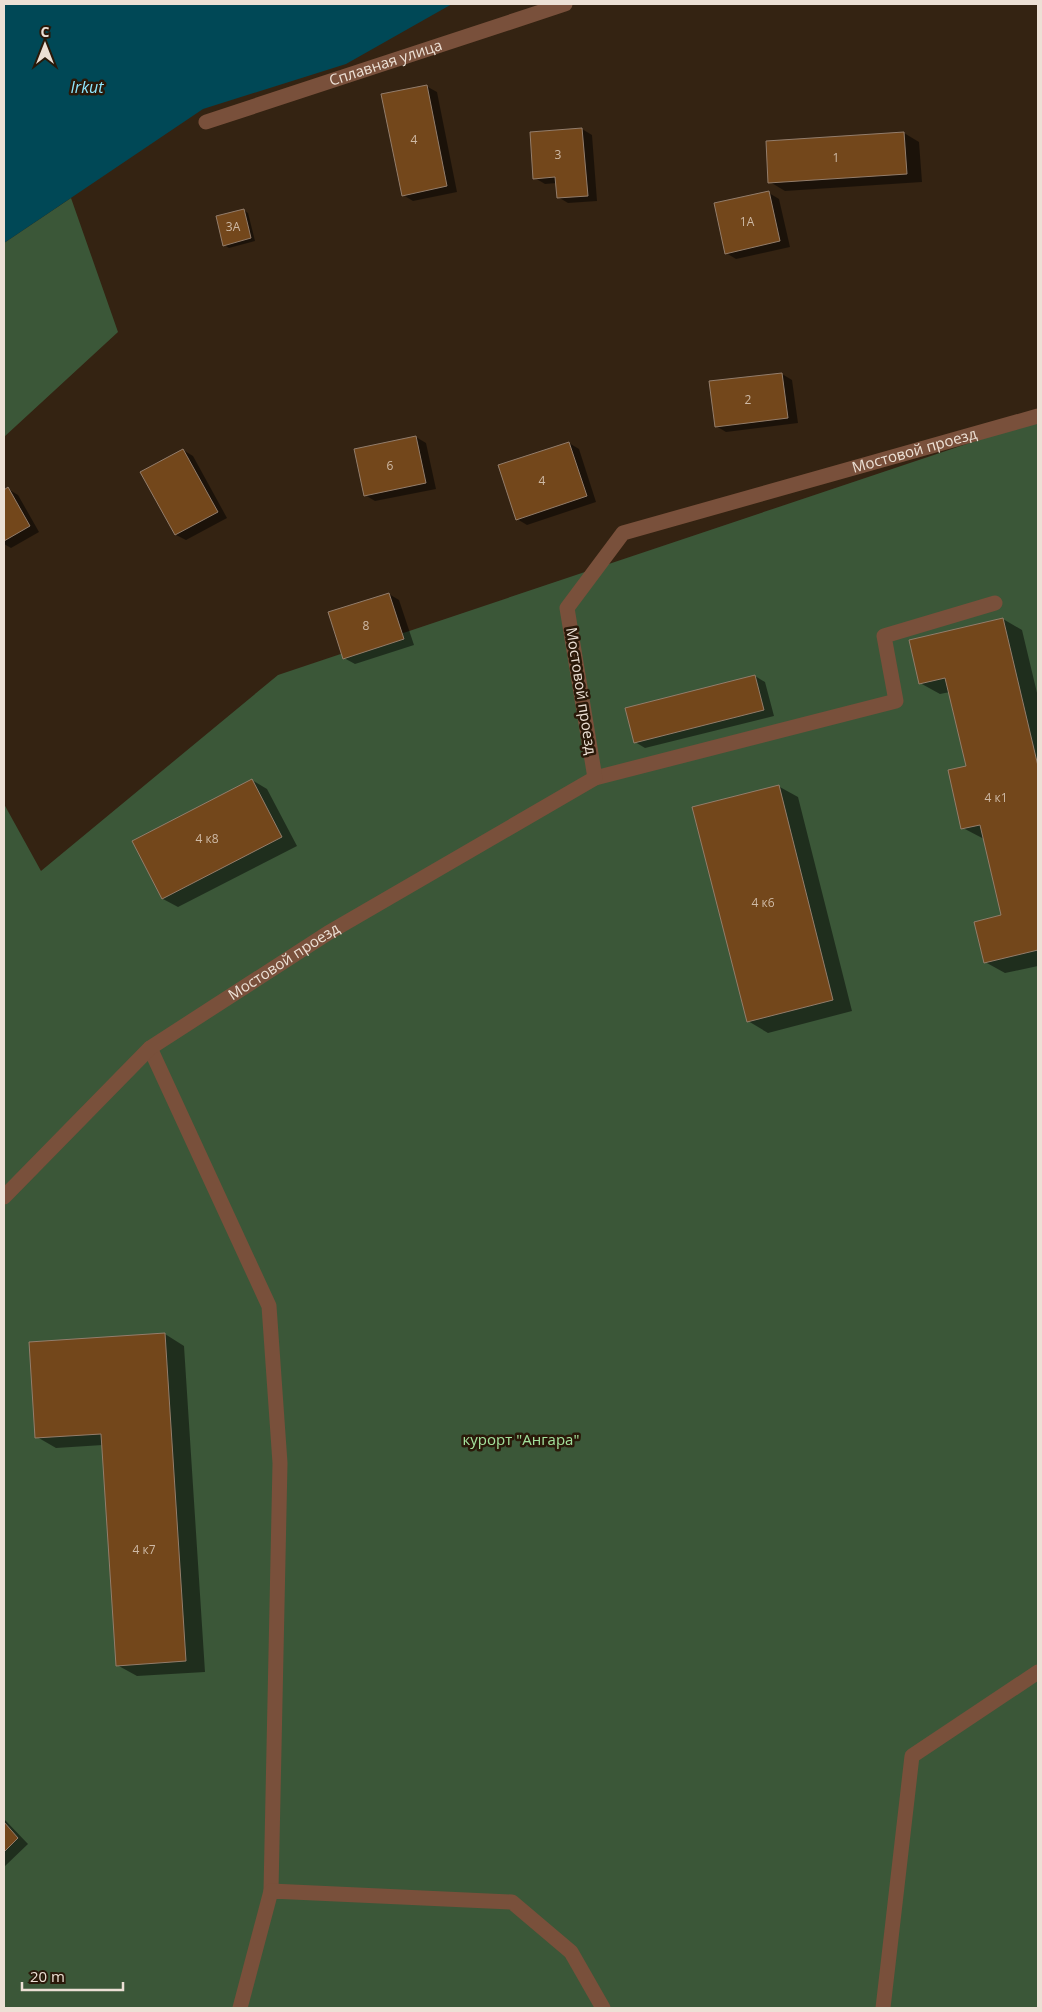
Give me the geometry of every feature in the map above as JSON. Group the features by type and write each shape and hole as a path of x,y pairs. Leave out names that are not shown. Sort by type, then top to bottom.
{"lane":[{"name":"Сплавная улица","path":"206,122 565,4"},
{"name":"Мостовой проезд","path":"4,1197 150,1048 328,933 595,778 568,608 623,533 1038,416"},
{"path":"595,778 896,701 884,636 996,603"},
{"path":"150,1048 269,1306 280,1463 271,1891 240,2008"},
{"path":"883,2008 912,1756 1038,1672"},
{"path":"271,1891 512,1902 571,1952 603,2008"}],"green space":[{"path":"71,198 118,332 4,437 4,243"},
{"name":"курорт \"Ангара\"","path":"1038,420 1038,2008 4,2008 4,804 41,871 278,675"}],"water":[{"name":"Irkut","path":"4,4 452,4 346,64 203,109 4,243"}],"building":[{"path":"427,85 447,186 402,196 381,94"},
{"path":"582,128 588,196 557,198 555,177 533,179 530,132"},
{"path":"904,132 907,174 768,183 766,141"},
{"path":"769,191 780,241 725,254 714,203"},
{"path":"244,209 251,238 223,246 216,216"},
{"path":"782,373 788,418 715,427 709,381"},
{"path":"416,436 426,483 364,496 354,449"},
{"path":"569,442 587,496 516,520 498,465"},
{"path":"183,449 218,512 175,535 140,472"},
{"path":"8,487 30,526 4,541 4,490"},
{"path":"389,593 404,639 343,659 328,612"},
{"path":"1003,618 1038,766 1038,950 984,963 974,922 1001,915 980,825 961,829 948,770 966,766 945,678 919,684 909,640"},
{"path":"755,675 764,710 634,743 625,708"},
{"path":"252,779 282,837 162,899 132,841"},
{"path":"779,785 833,1000 747,1022 692,807"},
{"path":"165,1333 186,1661 116,1666 101,1434 35,1438 29,1342"},
{"path":"4,1822 18,1838 4,1852"}]}
